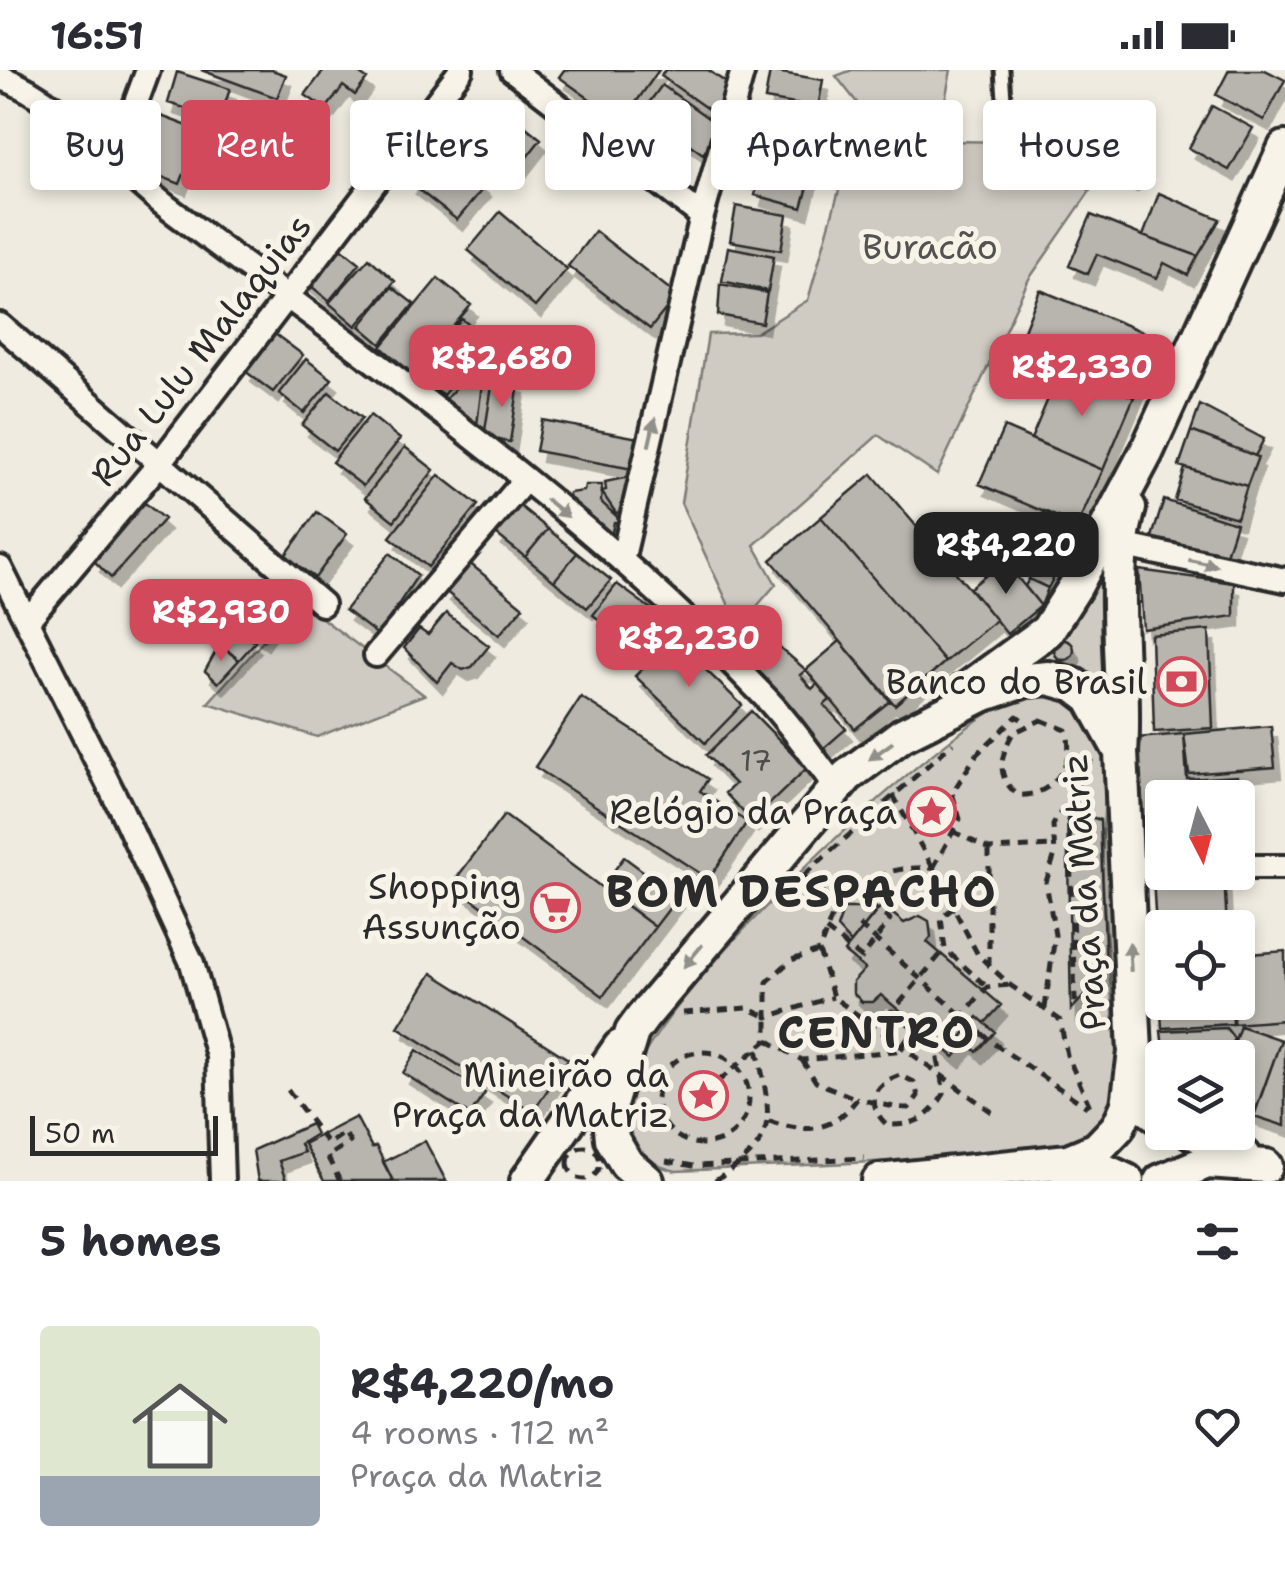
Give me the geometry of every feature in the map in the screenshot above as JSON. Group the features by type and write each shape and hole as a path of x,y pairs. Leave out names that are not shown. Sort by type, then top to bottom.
{"main road":[{"path":"919,726 1047,630 1075,587 1146,453 1285,148"},
{"path":"1110,750 1124,706 1121,545 1146,453"},
{"name":"Praça da Matriz","path":"649,1170 626,1163 612,1139 609,1108 632,1032 836,787 919,726 982,696 1026,680 1049,678 1074,685 1091,698 1110,750 1126,868 1135,1052 1128,1105 1118,1128 1098,1149 1039,1168 876,1169"},
{"path":"527,1181 598,1073 632,1032"},
{"path":"1135,1052 1145,1091"},
{"path":"1232,1150 1276,1170"},
{"path":"1161,1181 1207,1162 1276,1170"},
{"path":"1039,1168 1103,1170 1127,1181"}],"street":[{"path":"137,100 148,70"},
{"name":"Rua Lulu Malaquias","path":"27,621 160,464 461,70"},
{"path":"512,70 702,216"},
{"path":"622,561 702,216 743,70"},
{"path":"0,77 42,100"},
{"path":"151,190 290,295 622,561 763,694 836,787"},
{"path":"0,325 322,604"},
{"path":"376,655 524,482"},
{"path":"1121,545 1285,580"},
{"path":"0,568 192,963 218,1056 222,1181"},
{"path":"1255,868 1285,867"},
{"path":"1126,868 1145,868"}],"lane":[{"path":"1002,70 1004,100"}],"path":[{"path":"933,868 960,819 952,793 977,754 1026,707"},
{"path":"1017,716 1027,723 1056,723 1070,741 1067,760 1054,782 1026,796 1005,784 1001,760 1013,733 1027,723"},
{"path":"790,889 959,738"},
{"path":"1045,1008 1055,935 1046,882 1054,825 1068,796 1110,750"},
{"path":"859,925 992,1043 1090,1110 1067,1055 1060,1020 1010,985 978,955 893,794"},
{"path":"1068,796 1075,1000 1104,980 1106,997"},
{"path":"952,830 989,849 1054,846"},
{"path":"989,849 989,966"},
{"path":"933,868 898,867 871,878 856,894 836,906 819,950 833,997 992,1112"},
{"path":"803,876 836,906"},
{"path":"826,930 862,958 890,920 856,894"},
{"path":"953,908 941,918 945,949 987,987"},
{"path":"866,1021 893,1011 945,949"},
{"path":"819,950 791,960 767,982 767,1017 833,997"},
{"path":"966,968 978,955"},
{"path":"936,1047 987,987 1010,985"},
{"path":"673,1014 686,1000"},
{"path":"768,1040 802,1060 816,1082 858,1099 874,1101 908,1108 918,1096 914,1082 900,1075 883,1081 874,1101 875,1113 886,1124 907,1126 930,1115 944,1094 936,1047 893,1011"},
{"path":"905,1048 915,1029"},
{"path":"715,1181 763,1143 769,1121 757,1048"},
{"path":"802,1060 905,1048"},
{"path":"701,1052 730,1061 741,1072 750,1099 739,1127 714,1143 685,1140 672,1132 658,1106 663,1076 673,1064 701,1052"},
{"path":"288,1090 328,1144 345,1134 350,1142 327,1156 340,1181"},
{"path":"769,1121 791,1128 822,1129 843,1118 858,1099"},
{"path":"584,1147 594,1150 600,1164 592,1176 583,1180 570,1170 568,1160 574,1150 584,1147"},
{"path":"649,1170 742,1162 876,1169"}],"green space":[{"name":"Buracão","path":"852,70 951,70 945,100 855,100 836,76"},
{"name":"Buracão","path":"963,141 983,141 983,190 1090,191 1029,279 937,475 878,435 754,545 776,584 739,627 681,503 708,334 756,333 808,300 839,190 963,190"},
{"path":"1107,563 1111,681 1100,688 1034,665 1035,657 1065,630"},
{"path":"299,601 424,695 317,737 208,703"},
{"path":"1067,691 1111,757 1105,800 1103,886 1119,1102 1091,1140 1028,1155 676,1171 640,1154 626,1135 622,1110 625,1095 645,1052 683,999 734,941 854,822 966,728 1015,698"}],"building":[{"path":"201,70 272,70 286,75 277,98"},
{"path":"324,70 354,70 367,79 355,95 343,86 330,104 330,100 312,100 305,95"},
{"path":"564,70 659,70 638,100 591,100 559,77"},
{"path":"665,70 708,70 735,89 727,100 711,100 711,111 661,76"},
{"path":"1229,70 1265,70 1285,80 1264,120 1216,95"},
{"path":"770,71 823,80 819,100 765,99"},
{"path":"177,72 230,89 226,100 181,100 181,107 168,103"},
{"path":"662,85 683,100 651,100"},
{"path":"691,106 711,120 711,143 703,154 691,145"},
{"path":"1212,106 1253,128 1229,170 1189,148"},
{"path":"161,116 181,124 180,184 161,177"},
{"path":"525,126 541,139 525,159"},
{"path":"419,190 482,190 457,220"},
{"path":"756,190 807,190 802,208 755,195"},
{"path":"1159,193 1220,219 1198,256 1143,236"},
{"path":"736,206 787,215 781,250 730,241"},
{"path":"500,212 567,269 535,307 468,250"},
{"path":"1091,215 1198,256 1188,275 1164,263 1157,278 1097,254 1088,274 1069,266"},
{"path":"595,231 677,295 650,329 568,266"},
{"path":"335,243 360,263 329,301 304,280"},
{"path":"728,247 774,256 768,291 722,281"},
{"path":"369,258 395,281 356,326 329,303"},
{"path":"438,278 471,305 413,374 381,347"},
{"path":"720,284 767,293 762,323 718,315"},
{"path":"392,287 414,304 381,344 360,326"},
{"path":"1040,290 1158,338 1134,397 1016,350"},
{"path":"462,319 488,341 443,395 416,373"},
{"path":"275,334 303,355 273,392 245,371"},
{"path":"486,351 477,425 446,399"},
{"path":"306,359 332,379 304,413 279,393"},
{"path":"1061,368 1134,397 1103,470 1031,439"},
{"path":"493,379 519,383 510,442 484,437"},
{"path":"329,392 362,418 335,451 302,425"},
{"path":"1200,405 1264,439 1255,456 1191,431"},
{"path":"370,415 400,439 363,486 332,462"},
{"path":"542,420 644,439 638,470 536,451"},
{"path":"1004,427 1103,470 1077,526 979,484"},
{"path":"1191,431 1258,457 1247,486 1179,466"},
{"path":"405,447 434,470 394,521 365,498"},
{"path":"1185,468 1247,486 1237,518 1175,500"},
{"path":"872,474 996,620 945,662 821,517"},
{"path":"439,475 478,505 428,567 390,537"},
{"path":"629,477 632,495 626,511 616,513 601,491 606,490 605,482"},
{"path":"585,485 602,485 601,502 624,523 614,522 611,537 570,502 569,493 584,491"},
{"path":"1164,500 1236,523 1223,564 1151,540"},
{"path":"145,503 164,519 111,578 94,561"},
{"path":"520,506 548,529 525,557 496,534"},
{"path":"1044,511 1077,526 1063,558 1030,542"},
{"path":"317,512 347,534 315,578 285,556"},
{"path":"821,517 945,662 895,705 771,560"},
{"path":"548,529 577,553 554,581 525,557"},
{"path":"1043,549 1063,558 1056,573 1036,564"},
{"path":"390,553 418,575 378,635 345,610"},
{"path":"577,553 611,580 587,608 554,581"},
{"path":"467,561 523,607 499,635 444,590"},
{"path":"1004,561 1041,606 1007,634 970,588"},
{"path":"1004,561 1041,606 1007,634 970,588"},
{"path":"1036,564 1056,573 1048,588 1029,579"},
{"path":"1139,570 1234,583 1234,616 1143,629"},
{"path":"283,579 303,594 283,609 262,639 235,620 253,595 265,603"},
{"path":"1029,579 1048,588 1041,606 1025,586"},
{"path":"617,584 666,620 642,652 593,615"},
{"path":"446,613 489,646 472,667 463,670 452,663 437,682 404,648 419,629 428,635"},
{"path":"224,619 255,642 239,660 210,637"},
{"name":"Banco do Brasil","path":"1209,630 1213,728 1154,732 1151,635"},
{"path":"673,638 742,705 705,743 635,676"},
{"path":"769,638 806,670 800,675 812,689 817,684 830,700 824,705 846,729 823,749 754,672"},
{"path":"1064,640 1074,650 1064,660 1054,650"},
{"path":"840,641 890,701 855,729 806,670"},
{"path":"220,644 239,660 218,683 205,671"},
{"path":"581,697 708,779 700,791 747,822 709,879 535,767"},
{"path":"751,711 807,768 752,821 725,793 735,784 706,755"},
{"path":"1271,726 1275,767 1189,774 1184,734"},
{"path":"1184,734 1187,779 1237,776 1237,780 1145,780 1145,846 1137,738"},
{"path":"1067,809 1100,820 1106,972 1071,1010"},
{"name":"Shopping Assunção","path":"504,815 655,927 603,996 452,884"},
{"path":"624,857 678,897 655,927 602,887"},
{"path":"1154,890 1225,890 1226,910 1155,910"},
{"path":"882,905 904,923 920,916 929,921 931,937 927,942 1001,1005 985,1023 978,1017 962,1037 967,1042 954,1057 881,995 873,1002 862,1002 853,993 853,982 865,969 844,952"},
{"path":"844,908 874,914 851,943 837,928"},
{"path":"1285,951 1285,1020 1233,1024 1233,1020 1255,1020 1255,954"},
{"path":"432,973 568,1059 533,1112 398,1027"},
{"path":"978,1017 995,1032 977,1052 962,1037"},
{"path":"1162,1020 1233,1020 1233,1024 1162,1028"},
{"path":"1240,1026 1281,1040 1255,1112 1255,1040 1235,1040"},
{"path":"1226,1028 1234,1038 1162,1040 1161,1031"},
{"path":"1281,1040 1285,1042 1285,1126 1255,1113"},
{"path":"417,1050 485,1093 470,1115 403,1073"},
{"path":"356,1117 393,1181 324,1181 304,1144"},
{"path":"311,1124 316,1134 300,1144 304,1152 279,1161 286,1181 258,1181 253,1150"},
{"path":"425,1141 446,1181 393,1181 383,1162"}],"place":[{"name":"Banco do Brasil","path":"1182,682"},
{"name":"Relógio da Praça","path":"932,812"},
{"name":"Shopping Assunção","path":"556,907"},
{"name":"Mineirão da Praça da Matriz","path":"704,1095"}],"district":[{"name":"BOM DESPACHO","path":"802,891"},
{"name":"CENTRO","path":"877,1032"}]}
